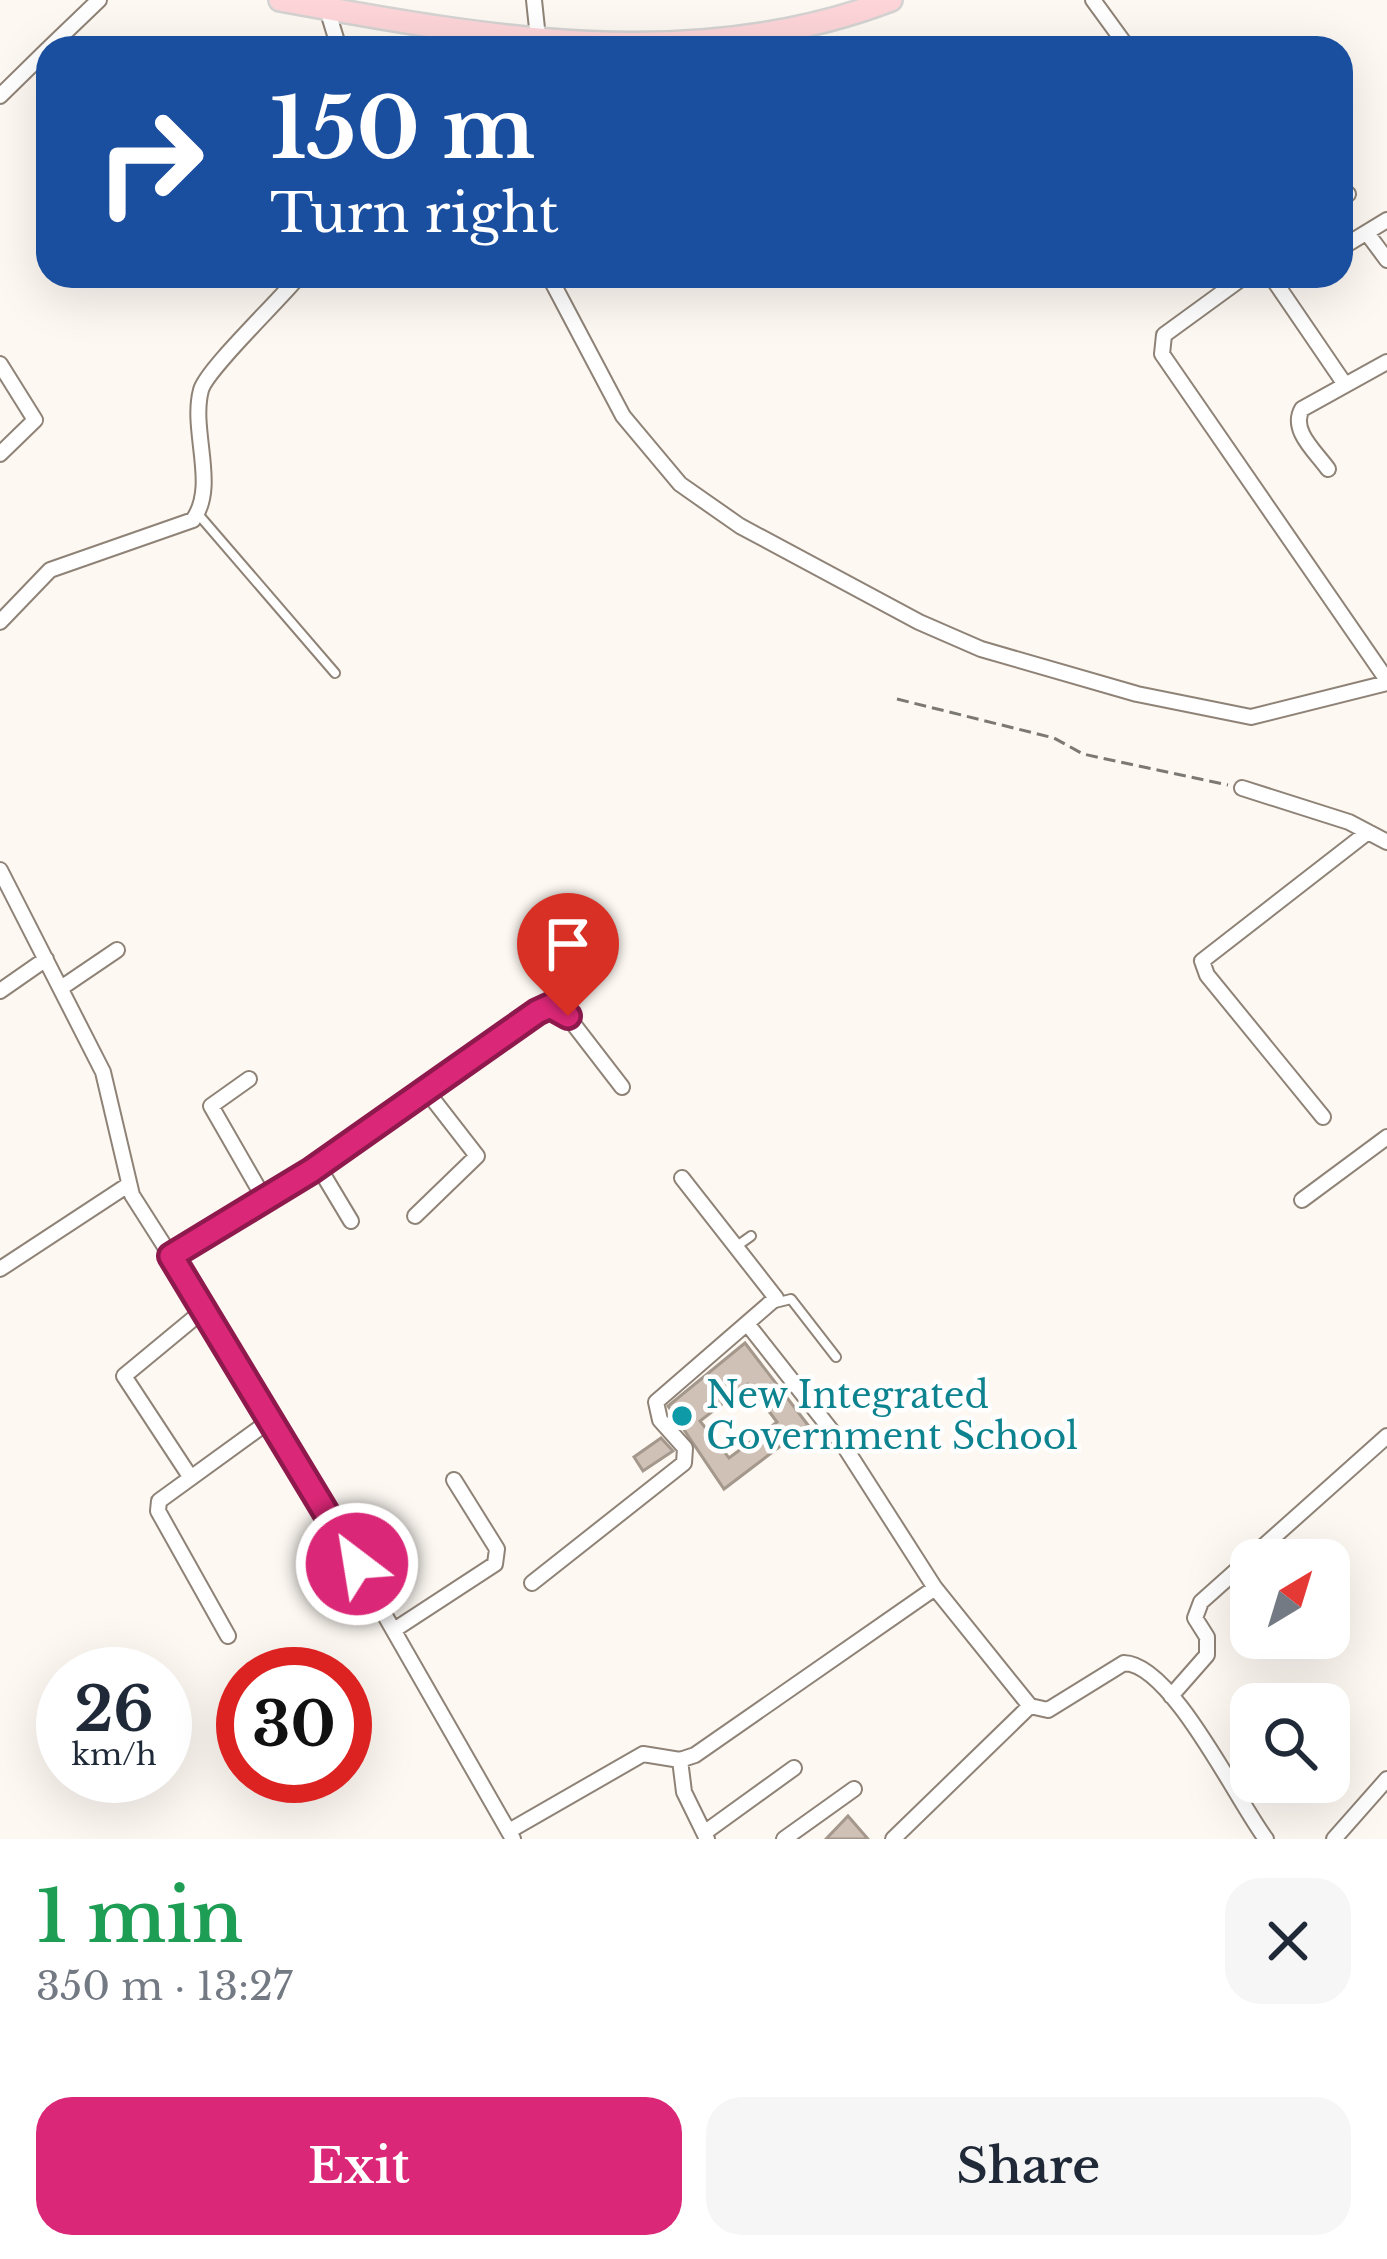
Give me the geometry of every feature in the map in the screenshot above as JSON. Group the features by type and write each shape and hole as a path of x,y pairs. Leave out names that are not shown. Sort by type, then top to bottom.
{"main road":[{"path":"280,0 492,36"},
{"path":"759,36 842,19 891,0"}],"street":[{"path":"61,36 99,0"},
{"path":"524,36 534,0"},
{"path":"1093,0 1119,36"},
{"path":"327,9 335,36"},
{"path":"0,96 36,60"},
{"path":"1353,241 1387,220"},
{"path":"1367,233 1387,260"},
{"path":"0,622 50,570 181,526 198,514 203,503 198,420 204,380 288,288"},
{"path":"555,288 623,416 680,484 740,526 919,622 981,649 1114,688 1251,718 1385,673 1162,354 1164,335 1229,288"},
{"path":"1279,288 1344,383"},
{"path":"1328,469 1298,427 1297,416 1344,383 1387,362"},
{"path":"0,364 35,420 0,454"},
{"path":"1242,788 1387,842"},
{"path":"1322,1117 1208,975 1202,961 1368,832"},
{"path":"0,871 103,1072 128,1185 272,1418 511,1835 643,1754 680,1760 806,1680 935,1588"},
{"path":"62,988 117,950"},
{"path":"0,991 46,959"},
{"path":"171,1256 318,1166 550,1006 568,1016 622,1087"},
{"path":"248,1079 211,1106 265,1200"},
{"path":"415,1216 477,1156 425,1089"},
{"path":"1302,1200 1387,1137"},
{"path":"318,1166 351,1221"},
{"path":"532,1583 657,1474 687,1455 655,1410 656,1402 774,1304 775,1292 737,1246 700,1189 682,1178"},
{"path":"0,1269 128,1185"},
{"path":"189,1475 124,1376 206,1310"},
{"path":"749,1326 846,1449 935,1588 1030,1706 1048,1711 1124,1663 1141,1667 1171,1696 1267,1839"},
{"path":"228,1636 158,1511 165,1494 272,1418"},
{"path":"1171,1696 1207,1654 1207,1637 1195,1618 1201,1602 1387,1436"},
{"path":"394,1630 496,1564 497,1549 454,1480"},
{"path":"893,1839 1030,1706"},
{"path":"680,1760 684,1792 706,1836 794,1768"},
{"path":"1334,1839 1387,1779"},
{"path":"784,1839 854,1789"}],"lane":[{"path":"198,514 335,673"},
{"path":"737,1246 751,1236"},
{"path":"774,1304 791,1299 836,1357"}],"path":[{"path":"897,700 1039,734 1083,754 1242,788"}],"building":[{"name":"New Integrated Government School","path":"745,1343 808,1425 724,1489 668,1406","holes":["748,1384 777,1422 729,1458 700,1421"]},
{"path":"661,1438 673,1451 643,1471 634,1457"},
{"path":"848,1816 868,1839 826,1839"}],"place":[{"name":"New Integrated Government School","path":"682,1416"}],"route":[{"path":"357,1564 253,1384 171,1256 311,1171 537,1012 550,1006 568,1016"}]}
